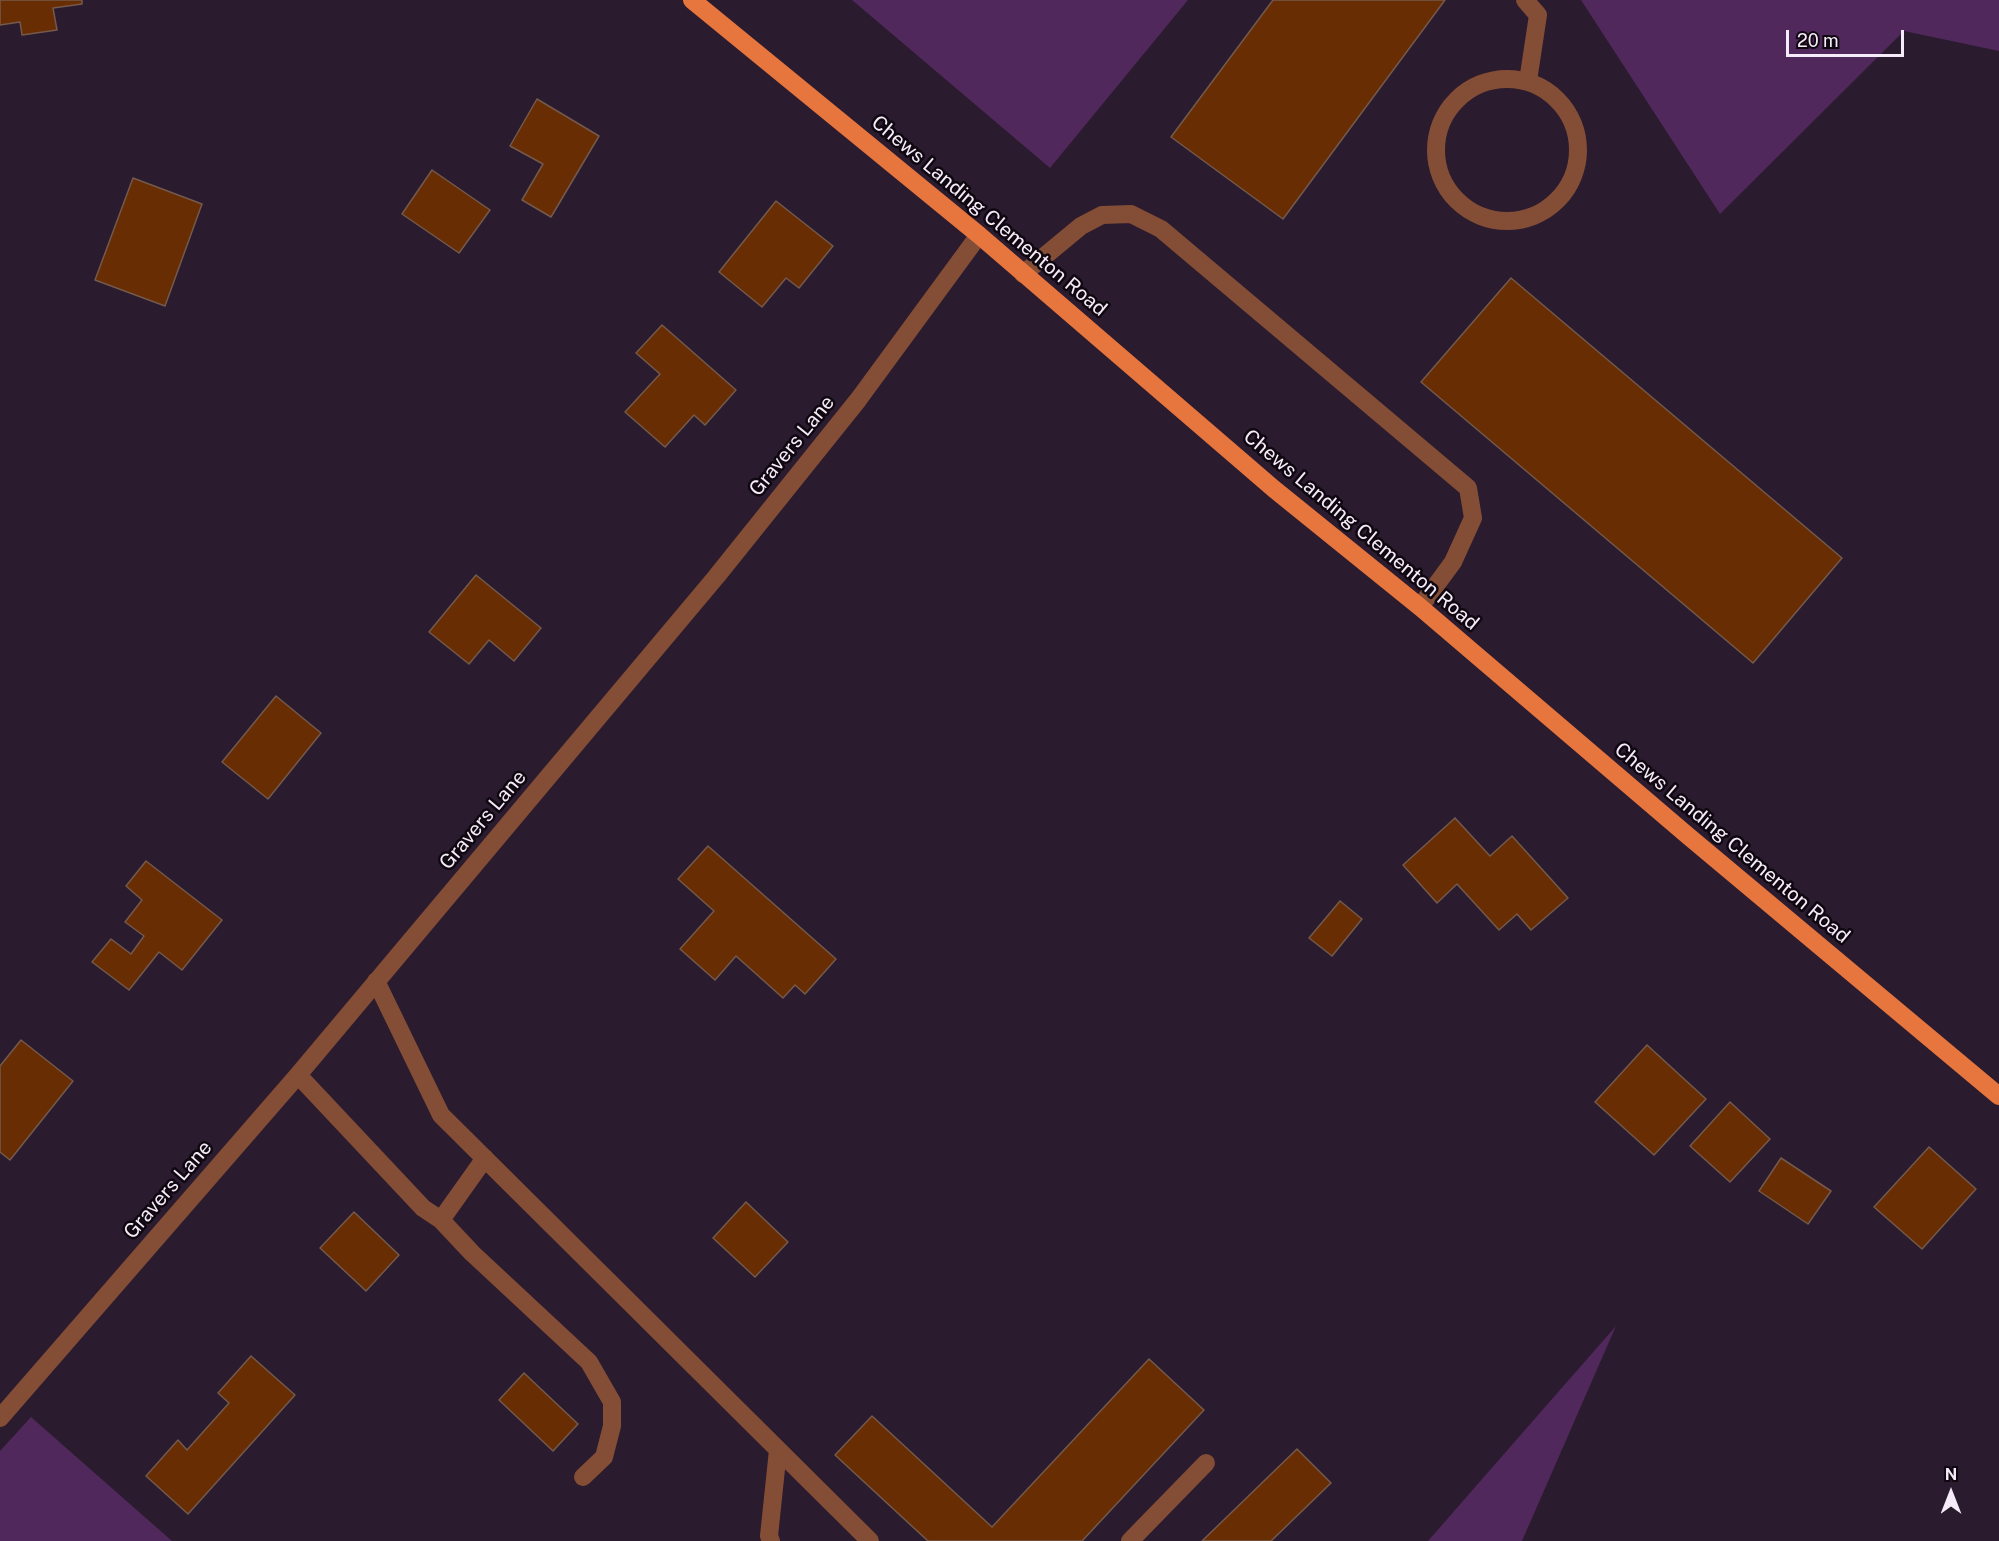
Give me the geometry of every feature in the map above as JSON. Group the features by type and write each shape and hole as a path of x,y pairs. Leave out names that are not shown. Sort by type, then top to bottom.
{"main road":[{"name":"Chews Landing Clementon Road","path":"692,0 979,235 1274,489 1420,607 1651,805 1999,1096"}],"street":[{"path":"1525,0 1538,15 1528,81"},
{"path":"1505,78 1528,81 1550,93 1567,110 1576,130 1578,142 1579,154 1574,176 1562,196 1544,211 1523,219 1500,221 1477,215 1458,202 1444,183 1436,160 1437,136 1445,114 1460,95 1481,83 1505,78"},
{"path":"1023,274 1081,226 1102,216 1131,214 1161,229 1468,488 1473,518 1453,562 1420,607"},
{"name":"Gravers Lane","path":"0,1418 298,1075 716,577 858,400 979,235"},
{"path":"376,981 441,1115 870,1541"},
{"path":"298,1075 423,1208 441,1220 472,1253 589,1362 612,1402 612,1426 604,1457 583,1477"},
{"path":"441,1220 485,1158"},
{"path":"771,1541 768,1536 778,1450"},
{"path":"1130,1541 1206,1463"}],"shaded area":[{"path":"852,0 1188,0 1050,168"},
{"path":"1581,0 1999,0 1999,51 1904,31 1720,214"},
{"path":"1616,1326 1522,1541 1428,1541 1538,1415"},
{"path":"31,1417 172,1541 0,1541 0,1451"}],"building":[{"path":"0,0 82,0 82,4 53,8 57,30 22,35 20,22 0,25"},
{"path":"1273,0 1445,0 1283,219 1171,137"},
{"path":"537,99 599,136 551,217 522,200 543,164 510,146"},
{"path":"432,170 490,210 459,253 402,214"},
{"path":"133,178 202,204 165,306 95,280"},
{"path":"776,201 833,246 799,288 786,278 762,307 719,272"},
{"path":"1511,278 1842,558 1753,663 1421,382"},
{"path":"662,325 736,390 705,425 694,415 665,447 625,412 660,374 636,353"},
{"path":"476,575 541,628 514,661 489,640 469,664 429,632"},
{"path":"276,696 321,733 268,799 222,762"},
{"path":"1455,818 1490,856 1512,836 1568,898 1531,930 1517,914 1499,930 1457,884 1437,903 1403,865"},
{"path":"708,846 836,959 805,994 795,985 783,998 736,956 715,980 680,949 714,911 678,879"},
{"path":"146,861 222,920 182,970 159,952 129,990 92,962 111,939 131,954 144,936 125,922 142,900 126,886"},
{"path":"1340,901 1362,919 1332,956 1309,938"},
{"path":"21,1040 73,1081 10,1160 0,1152 0,1066"},
{"path":"1647,1045 1706,1099 1654,1155 1595,1102"},
{"path":"1730,1102 1770,1139 1730,1182 1690,1146"},
{"path":"1929,1147 1976,1189 1922,1249 1874,1207"},
{"path":"1781,1158 1831,1191 1808,1224 1759,1191"},
{"path":"746,1202 788,1242 755,1277 713,1238"},
{"path":"354,1212 399,1255 366,1291 320,1248"},
{"path":"251,1356 295,1395 188,1514 146,1476 178,1440 187,1450 229,1403 218,1393"},
{"path":"1149,1359 1204,1410 1082,1541 928,1541 835,1455 872,1416 992,1527"},
{"path":"524,1373 578,1424 553,1451 499,1400"},
{"path":"1297,1449 1331,1483 1271,1541 1202,1541"}]}
